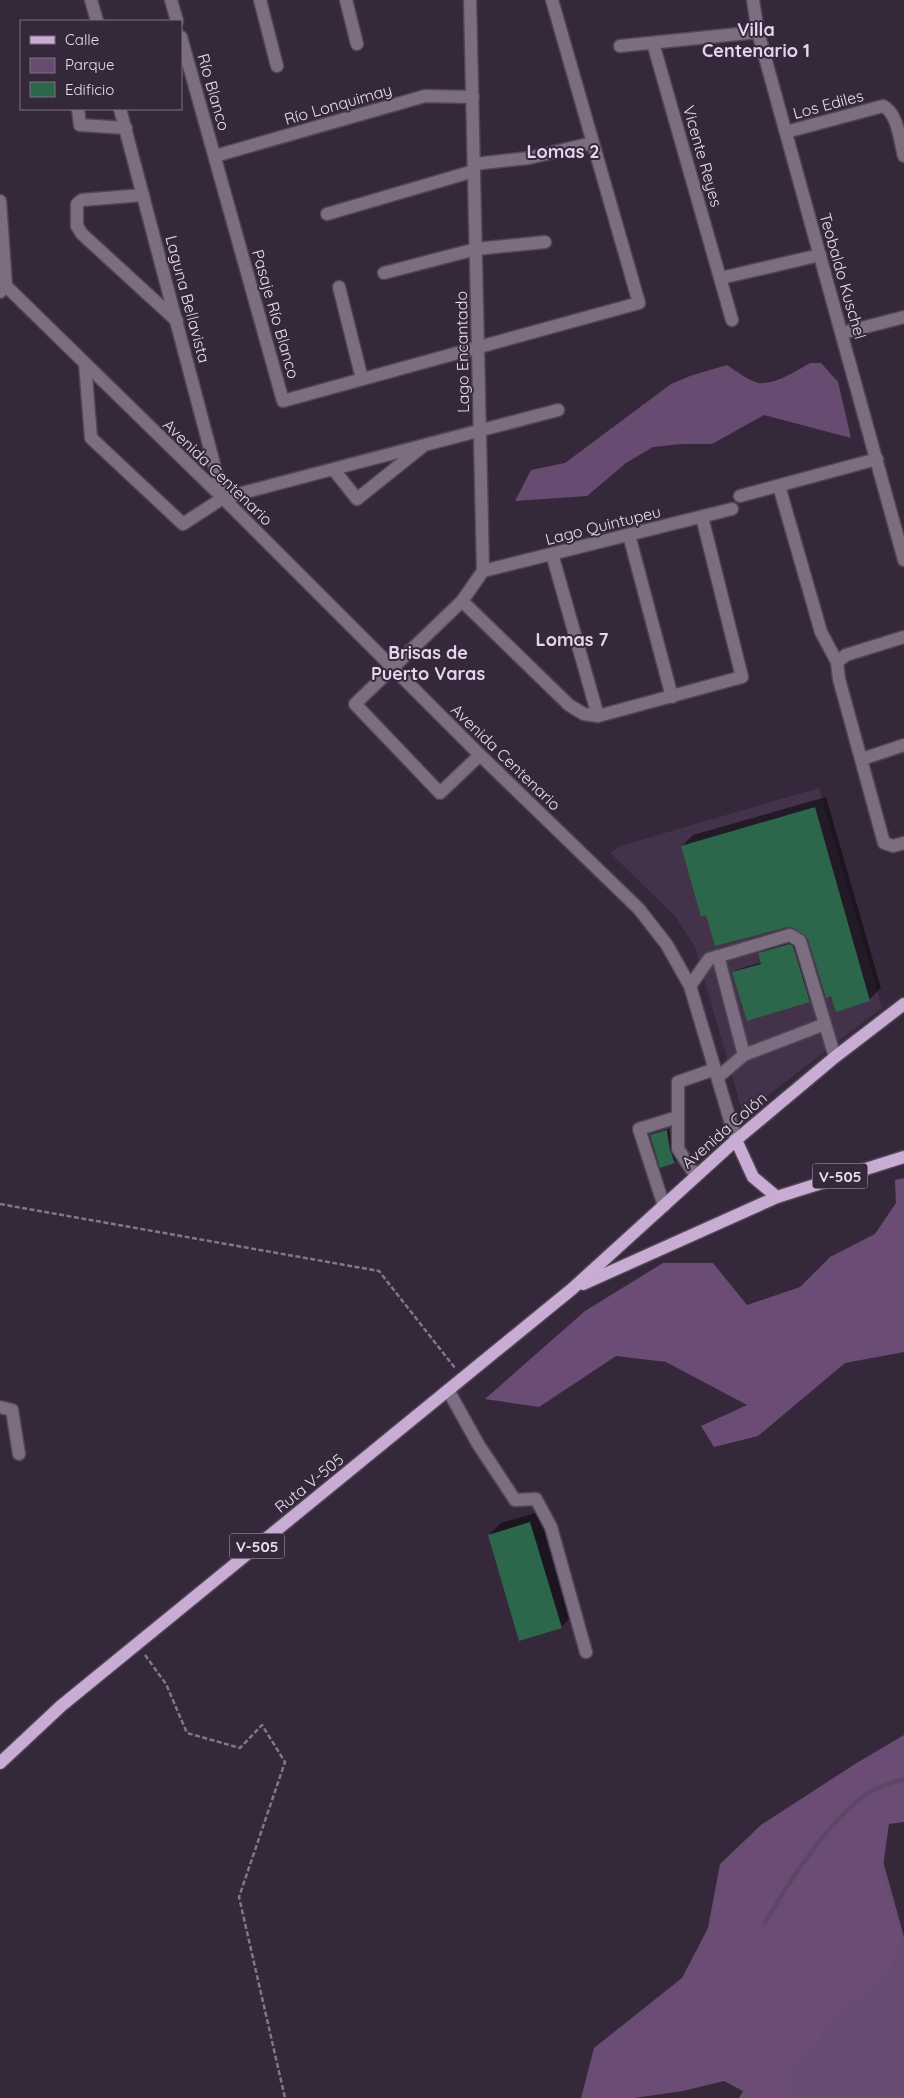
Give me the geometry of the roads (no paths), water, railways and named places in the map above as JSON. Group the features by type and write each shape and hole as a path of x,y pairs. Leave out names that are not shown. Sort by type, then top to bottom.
{"main road":[{"name":"Avenida Colón","path":"572,1289 736,1140 835,1057 904,1004"},
{"path":"572,1289 777,1197 753,1177 736,1140"},
{"name":"V-505","path":"777,1197 904,1157"},
{"name":"Ruta V-505","path":"0,1763 61,1706 572,1289"}],"street":[{"path":"91,0 97,20"},
{"path":"171,0 177,20"},
{"path":"260,0 277,66"},
{"path":"346,0 357,44"},
{"name":"Lago Encantado","path":"470,0 483,571"},
{"path":"339,287 362,379 639,303 552,0"},
{"name":"Teobaldo Kuschel","path":"753,0 758,32 904,560"},
{"path":"620,46 758,32"},
{"name":"Río Blanco","path":"182,40 215,156"},
{"name":"Vicente Reyes","path":"653,43 732,320"},
{"name":"Río Lonquimay","path":"215,156 425,96 473,97"},
{"name":"Los Ediles","path":"786,132 883,106 893,116 904,156"},
{"path":"78,110 80,125 126,128"},
{"name":"Laguna Bellavista","path":"120,110 223,498"},
{"path":"327,214 474,168 529,158 592,143"},
{"name":"Pasaje Río Blanco","path":"215,156 283,401 362,379"},
{"path":"143,195 82,200 76,204 78,226 82,234 177,321"},
{"path":"0,200 2,286"},
{"path":"384,273 476,249 545,242"},
{"path":"721,278 820,255"},
{"name":"Avenida Centenario","path":"2,286 223,498 480,755 639,909 667,945 690,986 736,1140"},
{"path":"842,333 904,317"},
{"path":"85,364 91,438 183,524 223,498 334,470 479,429 558,410"},
{"path":"334,470 357,499 426,444"},
{"path":"740,496 877,459"},
{"path":"779,486 821,632 837,662 839,679 884,844 893,846 904,843"},
{"name":"Lago Quintupeu","path":"483,571 732,509"},
{"path":"462,601 569,705 584,714 598,716 742,677 702,517"},
{"path":"628,535 672,697"},
{"path":"552,554 598,716"},
{"path":"480,755 440,793 355,704 462,601 483,571"},
{"path":"837,662 846,656 904,637"},
{"path":"862,759 904,745"},
{"path":"690,986 709,959 790,935 800,941 835,1057"},
{"path":"718,956 744,1055"},
{"path":"696,1176 678,1149 678,1082 717,1073 744,1055 825,1024"},
{"path":"664,1206 639,1129 678,1117"},
{"path":"448,1390 478,1444 515,1500 536,1499 551,1527 586,1652"},
{"path":"0,1407 12,1410 19,1454"}],"waterway":[{"path":"765,1923 810,1853 838,1820 868,1793 904,1779"}],"district":[{"name":"Villa Centenario 1","path":"756,39"},
{"name":"Lomas 2","path":"563,151"},
{"name":"Lomas 7","path":"572,639"},
{"name":"Brisas de Puerto Varas","path":"428,662"}]}
